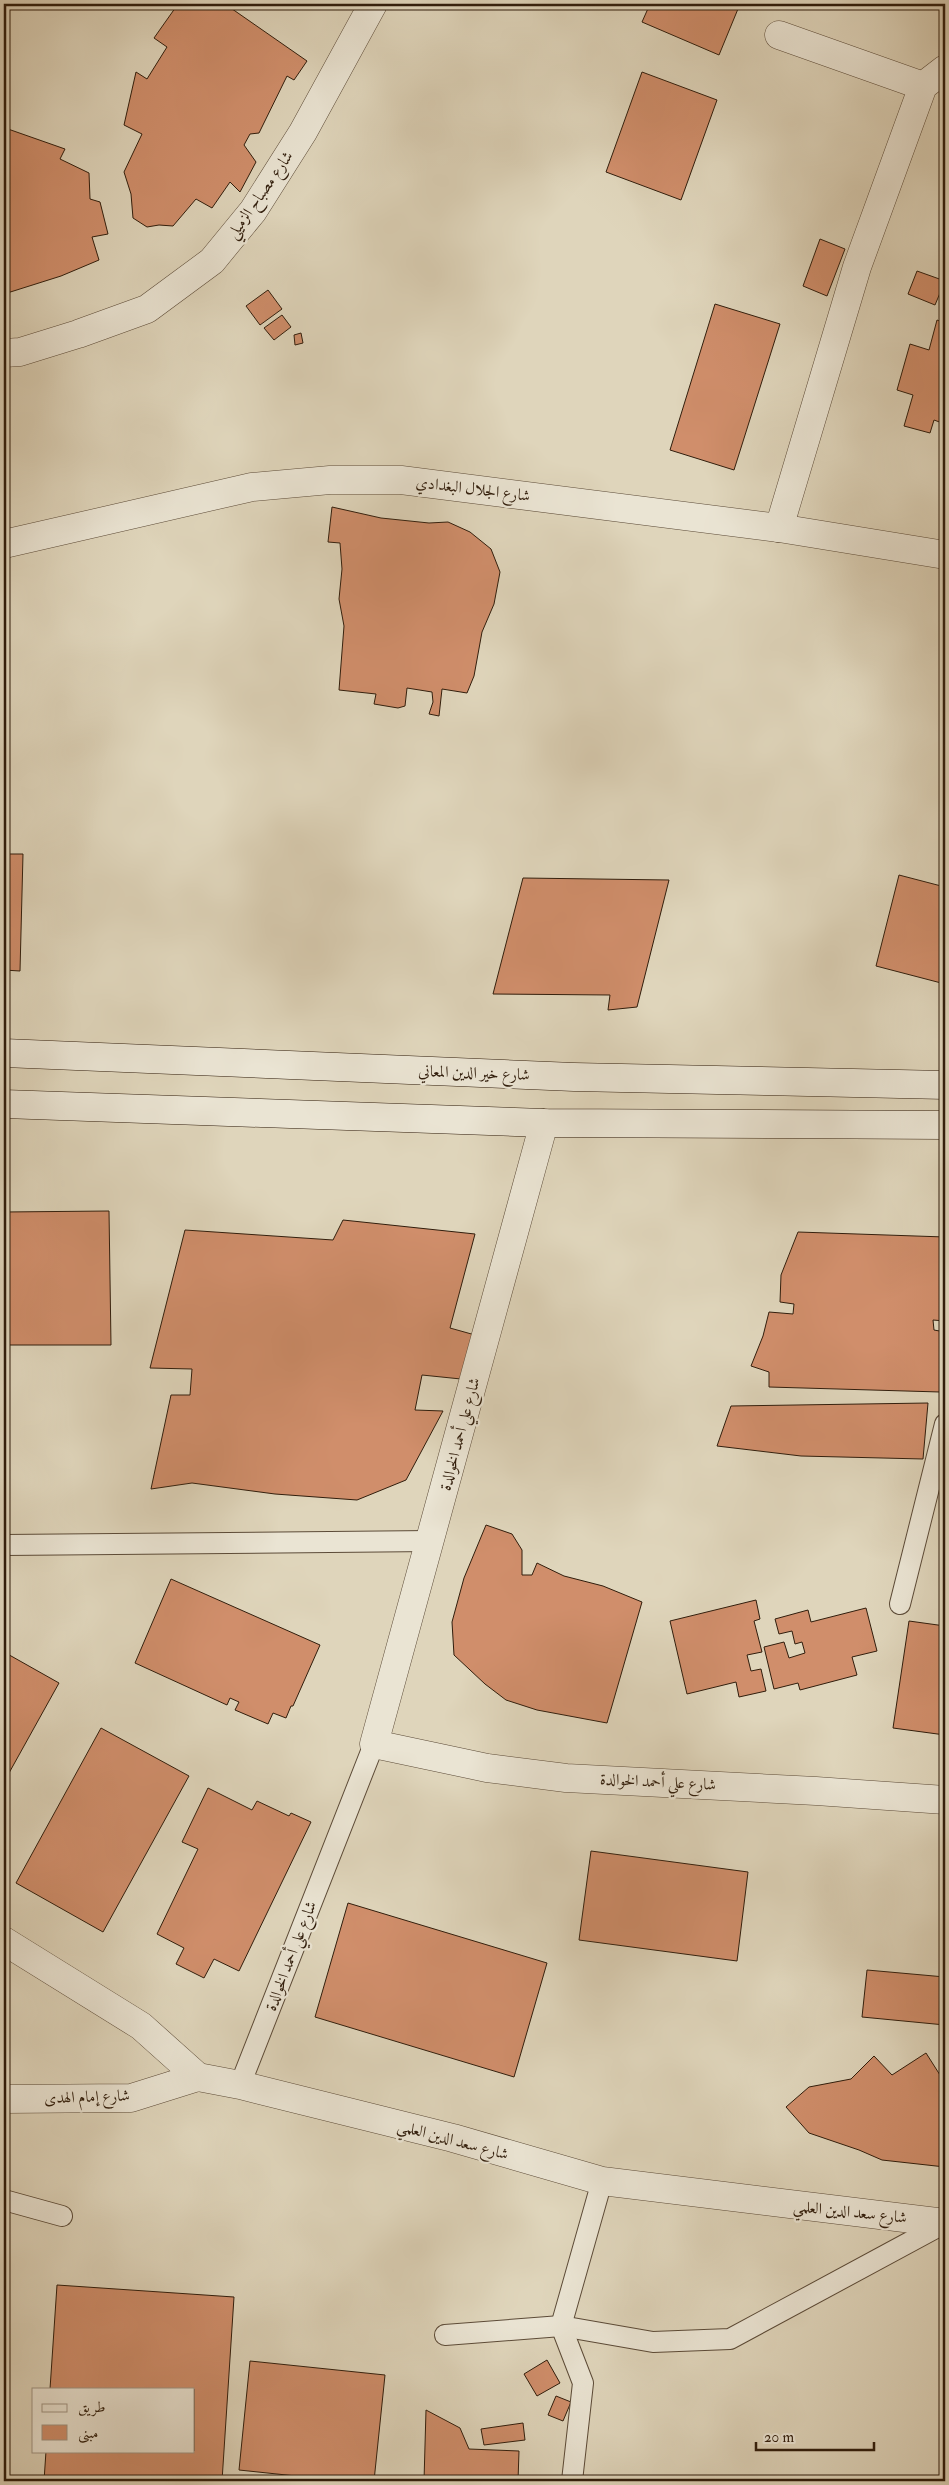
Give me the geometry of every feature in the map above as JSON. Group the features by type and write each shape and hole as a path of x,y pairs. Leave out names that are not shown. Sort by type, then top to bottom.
{"street":[{"name":"شارع مصباح الزميلي","path":"4,353 20,352 78,334 147,308 212,261 253,211 303,132 373,4"},
{"path":"779,34 923,86"},
{"path":"779,528 857,267 923,86 945,69"},
{"name":"شارع الجلال البغدادي","path":"4,544 252,486 330,480 401,480 779,528 945,555"},
{"name":"شارع خير الدين المعاني","path":"4,1053 574,1077 945,1085"},
{"path":"4,1104 544,1123 945,1125"},
{"name":"شارع علي أحمد الخوالدة","path":"544,1123 374,1744 487,1768 566,1778 816,1791 945,1800"},
{"path":"4,1941 141,2026 198,2077"},
{"name":"شارع سعد الدين العلمي","path":"198,2077 240,2085 453,2138 602,2181 945,2223"},
{"name":"شارع إمام الهدى","path":"4,2099 131,2098 198,2077"}],"lane":[{"path":"900,1604 945,1424"},
{"path":"4,1545 431,1541"},
{"name":"شارع علي أحمد الخوالدة","path":"240,2085 374,1744"},
{"path":"572,2481 582,2383 561,2326 602,2181"},
{"path":"4,2200 62,2216"},
{"path":"445,2335 561,2326 654,2342 730,2339 945,2223"}],"building":[{"path":"178,4 225,4 307,61 294,80 287,76 259,133 250,134 244,145 256,162 240,192 230,182 212,208 196,199 173,226 159,225 147,227 133,218 131,194 124,172 142,134 124,125 136,72 147,79 167,47 154,38"},
{"path":"650,4 740,4 719,55 642,22"},
{"path":"642,72 717,100 681,200 606,172"},
{"path":"8,129 65,149 60,159 89,173 90,199 100,202 108,234 92,237 99,260 61,276 4,294 4,135"},
{"path":"820,239 845,249 827,296 803,286"},
{"path":"917,271 945,281 935,305 908,294"},
{"path":"268,290 282,309 260,325 246,306"},
{"path":"715,304 780,324 734,470 670,450"},
{"path":"282,315 291,327 274,340 264,328"},
{"path":"937,320 945,323 945,424 934,420 930,433 904,426 913,395 897,390 910,344 929,350"},
{"path":"301,333 303,343 295,345 294,335"},
{"path":"332,507 381,518 429,523 448,522 470,532 491,549 500,572 494,604 482,632 474,676 467,693 442,689 439,716 429,714 433,702 432,692 407,688 405,706 398,708 374,704 376,694 339,690 344,626 339,599 342,569 340,543 328,542"},
{"path":"4,854 23,854 20,971 4,970"},
{"path":"899,875 945,887 945,984 876,966"},
{"path":"523,878 669,880 637,1007 608,1010 610,995 493,994"},
{"path":"109,1211 111,1345 4,1345 4,1212"},
{"path":"343,1220 475,1234 450,1328 475,1335 461,1379 422,1375 415,1410 443,1411 406,1480 357,1500 275,1494 192,1483 151,1489 171,1395 190,1395 192,1369 150,1368 185,1230 333,1240"},
{"path":"798,1232 945,1237 945,1321 933,1320 934,1330 945,1332 940,1392 769,1387 769,1372 751,1366 763,1336 769,1312 793,1314 794,1304 780,1302 781,1275"},
{"path":"928,1403 923,1459 801,1456 717,1446 731,1406"},
{"path":"486,1525 512,1534 522,1550 522,1575 532,1575 537,1563 564,1576 603,1586 642,1602 607,1723 537,1710 506,1700 485,1684 454,1655 452,1622 464,1578"},
{"path":"171,1579 320,1645 286,1718 273,1713 268,1724 235,1710 239,1702 230,1698 227,1705 135,1663"},
{"path":"756,1600 760,1619 754,1621 762,1652 747,1655 751,1671 761,1669 766,1691 739,1697 736,1682 687,1694 670,1621"},
{"path":"866,1608 877,1651 852,1657 857,1675 800,1690 798,1683 774,1689 764,1647 784,1642 789,1658 805,1653 802,1642 795,1644 792,1631 779,1634 775,1619 808,1610 811,1622"},
{"path":"909,1621 945,1626 945,1735 893,1728"},
{"path":"4,1652 59,1683 4,1782"},
{"path":"101,1728 189,1776 103,1932 16,1883"},
{"path":"208,1788 252,1810 257,1801 289,1816 291,1813 311,1822 239,1971 214,1959 204,1978 176,1964 184,1948 157,1934 198,1849 182,1842"},
{"path":"591,1851 748,1872 737,1961 579,1940"},
{"path":"348,1903 547,1963 514,2077 315,2017"},
{"path":"867,1970 945,1977 945,2025 862,2017"},
{"path":"926,2053 940,2075 945,2073 945,2167 882,2160 809,2133 786,2107 809,2087 851,2079 874,2056 892,2075"},
{"path":"57,2285 234,2297 222,2481 44,2481 46,2452 195,2452 195,2388 50,2388"},
{"path":"547,2360 560,2383 537,2396 524,2374"},
{"path":"250,2361 385,2375 374,2481 343,2481 239,2470"},
{"path":"556,2396 571,2402 563,2421 548,2415"},
{"path":"426,2410 460,2428 469,2449 519,2451 518,2481 424,2481"},
{"path":"523,2423 525,2440 484,2445 481,2429"}]}
